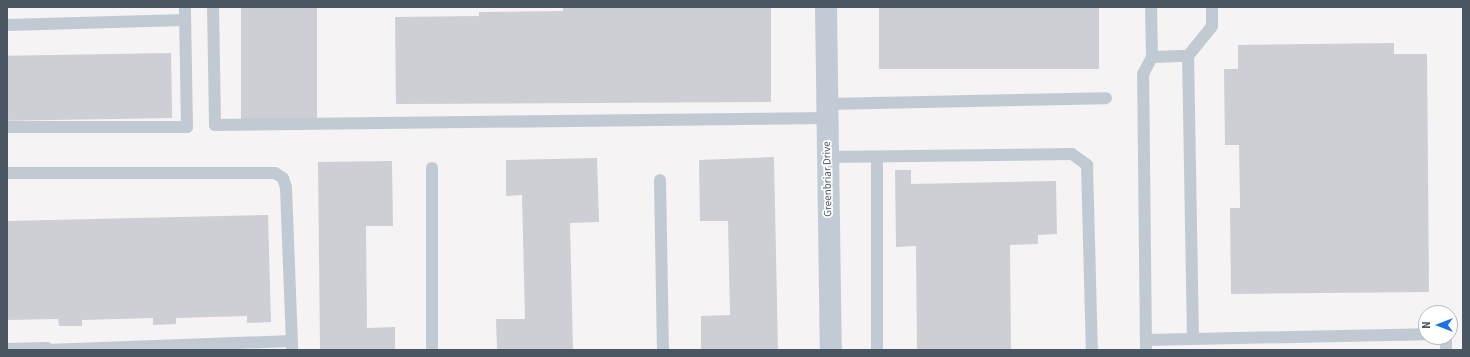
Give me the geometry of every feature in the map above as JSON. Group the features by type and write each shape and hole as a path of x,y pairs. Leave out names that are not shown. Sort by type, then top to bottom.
{"street":[{"name":"Greenbriar Drive","path":"826,7 831,350"}],"lane":[{"path":"7,127 187,127 185,7"},
{"path":"213,7 215,125 827,111 1106,98"},
{"path":"1151,7 1152,57 1143,74 1146,345 1193,339 1418,334"},
{"path":"1193,339 1188,56 1212,26 1212,7"},
{"path":"7,25 185,20"},
{"path":"1152,57 1188,56"},
{"path":"828,157 1072,154 1087,165 1092,350"},
{"path":"877,157 877,350"},
{"path":"432,168 432,350"},
{"path":"7,173 275,173 283,178 286,188 292,346 7,349"},
{"path":"660,180 663,350"}],"building":[{"path":"241,7 317,7 317,122 241,122"},
{"path":"563,7 771,7 771,102 396,104 395,17 479,16 479,12 563,11"},
{"path":"879,7 1099,7 1099,69 879,69"},
{"path":"1394,43 1394,54 1427,54 1429,292 1231,294 1230,208 1240,208 1239,145 1225,145 1224,69 1238,69 1238,45"},
{"path":"171,53 172,118 8,121 7,56"},
{"path":"774,157 778,350 701,350 701,316 730,315 728,221 700,221 699,160"},
{"path":"597,158 599,222 570,223 573,350 497,350 496,319 525,319 522,195 506,196 506,160"},
{"path":"392,161 393,226 366,226 367,328 395,327 395,350 320,350 318,162"},
{"path":"895,170 911,170 911,184 1056,181 1057,234 1038,235 1038,244 1010,245 1011,350 917,350 916,246 896,247"},
{"path":"268,215 271,322 247,323 247,316 176,318 176,324 153,325 153,318 82,320 82,326 59,326 58,319 7,320 7,221"}]}
